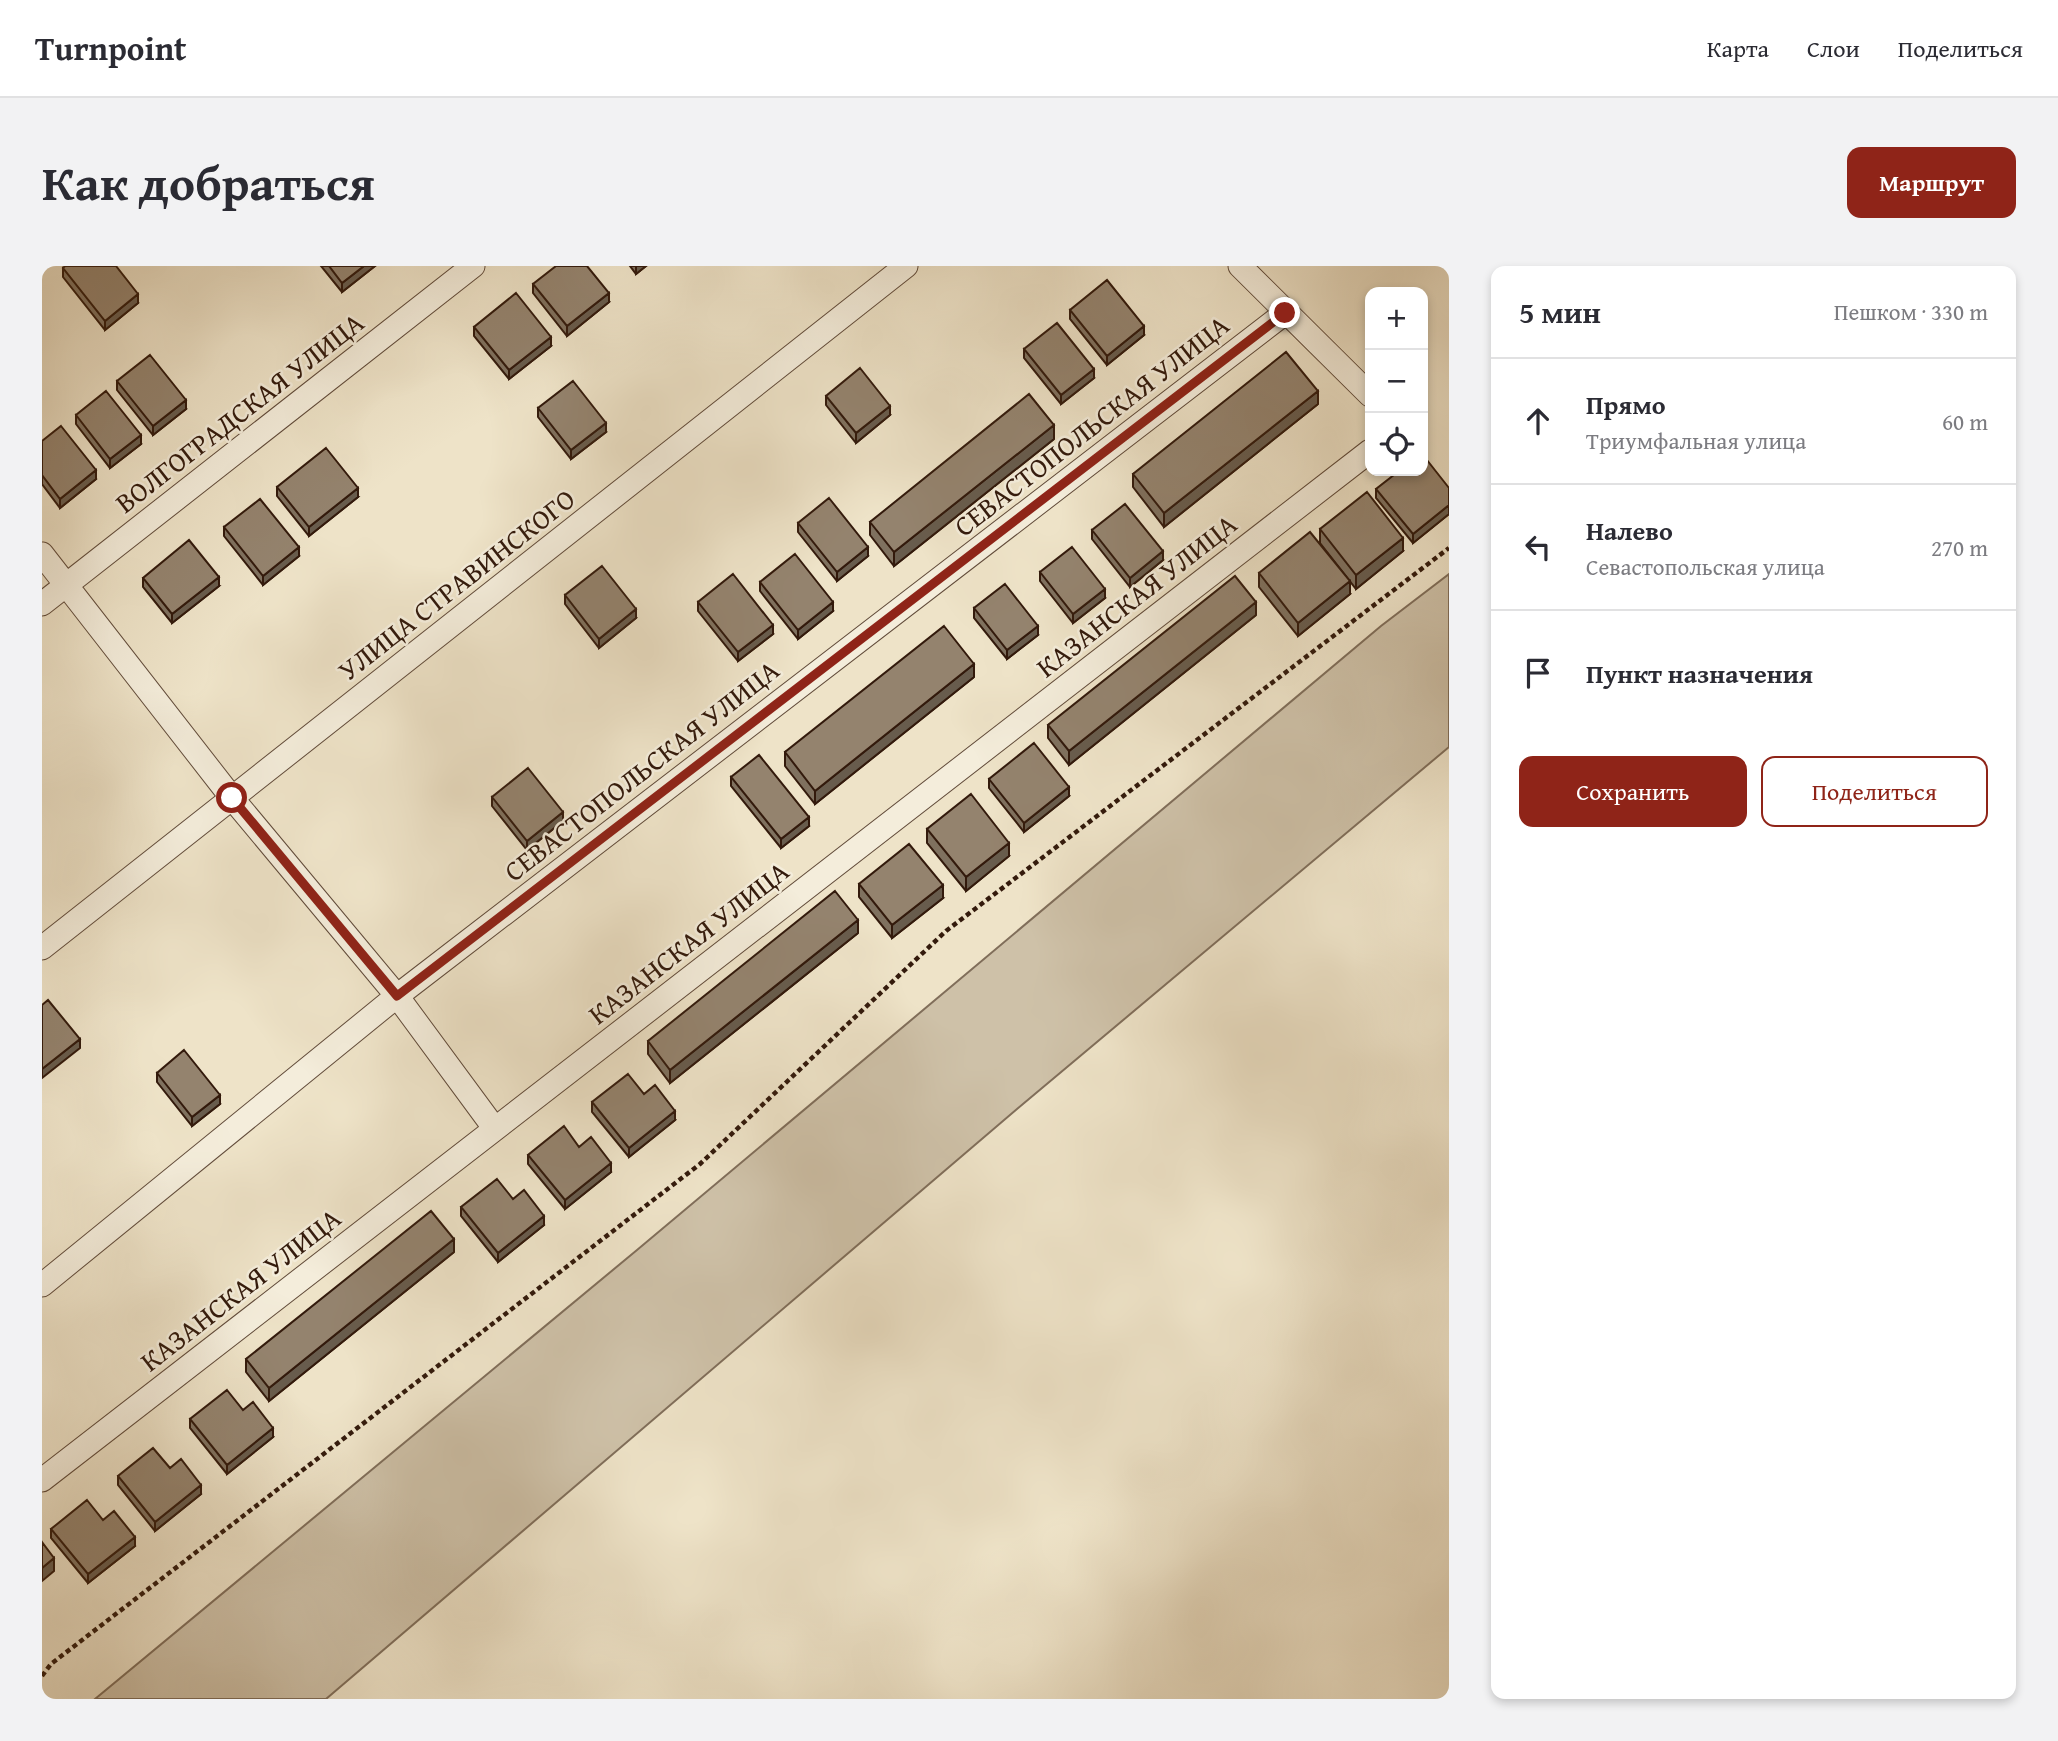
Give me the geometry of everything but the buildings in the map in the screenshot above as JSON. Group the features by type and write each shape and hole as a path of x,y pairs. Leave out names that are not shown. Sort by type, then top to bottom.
{"street":[{"name":"ВОЛГОГРАДСКАЯ УЛИЦА","path":"42,604 473,266"},
{"name":"УЛИЦА СТРАВИНСКОГО","path":"42,948 906,266"},
{"path":"1240,266 1365,390"},
{"name":"СЕВАСТОПОЛЬСКАЯ УЛИЦА","path":"42,1285 397,996 1285,313"},
{"name":"КАЗАНСКАЯ УЛИЦА","path":"42,1480 1365,455"},
{"path":"42,554 232,798 397,996 495,1129"}],"path":[{"path":"42,1676 51,1664 700,1164 946,931 1449,548"}],"shaded area":[{"path":"1449,574 1449,747 1017,1109 326,1699 95,1699 637,1250 1381,626"}],"route":[{"path":"232,798 397,996 1285,313"}]}
